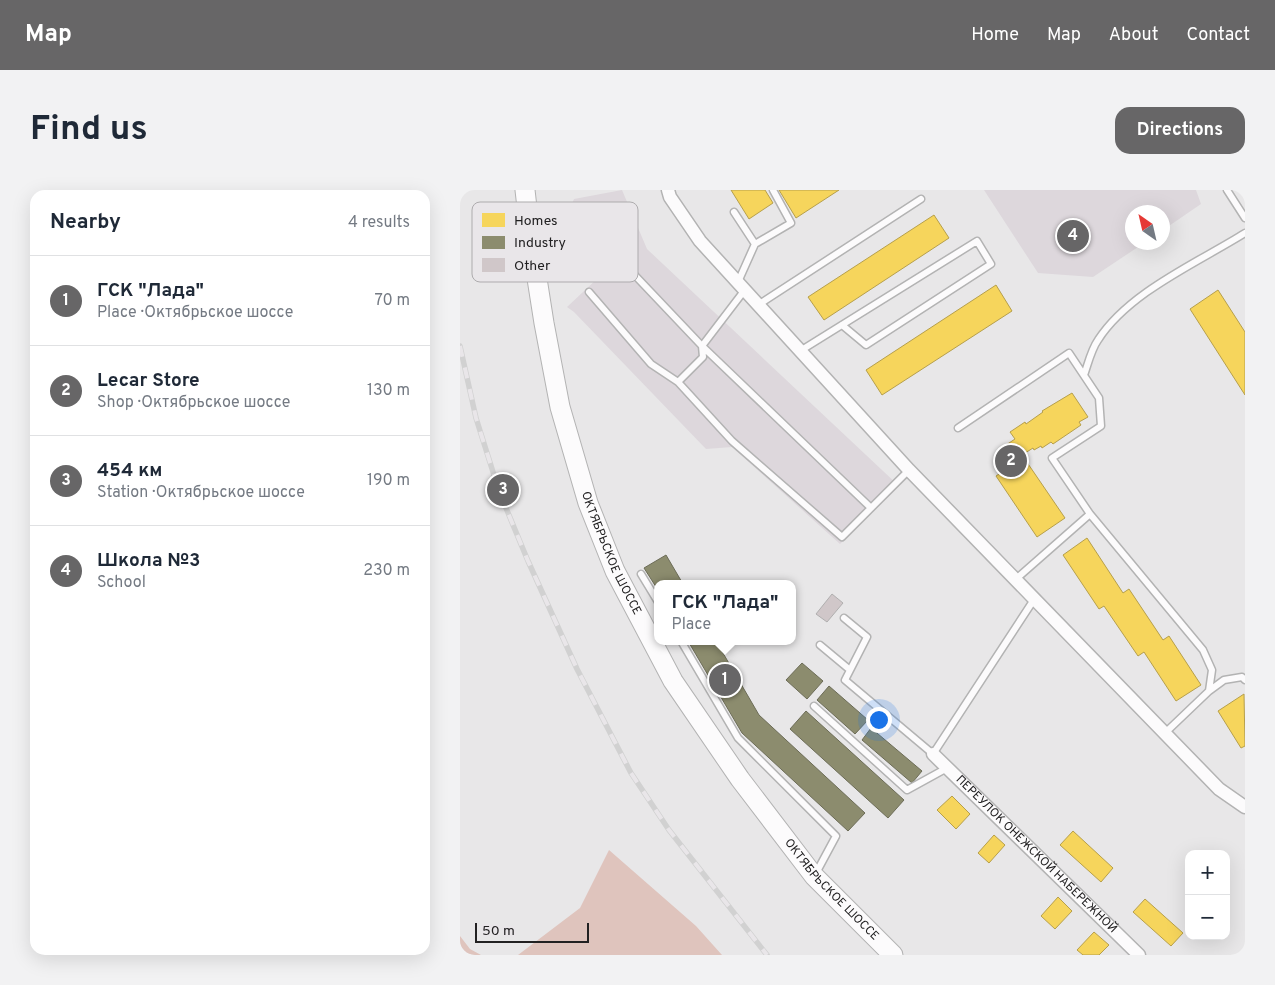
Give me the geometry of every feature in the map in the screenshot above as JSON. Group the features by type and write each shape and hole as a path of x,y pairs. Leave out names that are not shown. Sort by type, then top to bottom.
{"main road":[{"name":"ОКТЯБРЬСКОЕ ШОССЕ","path":"537,282 560,407 588,503 615,571 672,681 740,779 814,876 893,955"}],"street":[{"path":"668,190 670,197 700,241 909,470 1219,789 1245,808"},
{"name":"ПЕРЕУЛОК ОНЕЖСКОЙ НАБЕРЕЖНОЙ","path":"933,754 1139,955"}],"lane":[{"path":"678,382 703,357 702,346 741,287 755,244 791,223 773,190"},
{"path":"1227,190 1245,218"},
{"path":"758,305 921,198"},
{"path":"734,212 755,244"},
{"path":"1084,375 1097,341 1117,315 1145,292 1245,233"},
{"path":"800,351 977,241 991,264 866,345 842,325"},
{"path":"638,279 702,346 871,508"},
{"path":"590,292 651,364 678,382 732,441 842,537 909,470"},
{"path":"958,428 1069,353 1099,398 1101,426 1052,458 1090,514 1203,650 1212,670 1209,691"},
{"path":"1016,579 1090,514"},
{"path":"641,574 654,595"},
{"path":"844,618 867,637 845,680 933,754 1035,598"},
{"path":"683,645 738,738 836,836 814,876"},
{"path":"820,645 850,670"},
{"path":"1165,733 1209,691 1224,680 1242,677 1245,680"},
{"path":"814,706 907,790 947,768"}],"shaded area":[{"path":"622,190 627,202 573,202 574,199"},
{"path":"984,190 1196,190 1201,204 1170,225 1170,205 1125,205 1125,250 1134,250 1093,277 1038,273"},
{"path":"638,228 647,249 899,486 840,544 732,447 706,449 574,312 567,307 594,282 638,282"},
{"path":"609,850 696,926 722,955 518,955 580,908"},
{"path":"460,936 470,949 481,955 460,955"}],"building: Homes":[{"path":"731,190 765,190 773,203 749,219"},
{"path":"779,190 839,190 796,218"},
{"path":"934,215 949,238 824,320 808,297"},
{"path":"996,285 1012,311 882,395 866,370"},
{"path":"1218,290 1245,332 1245,395 1190,309"},
{"path":"1072,393 1088,417 1079,422 1081,425 1053,444 1051,442 1042,448 1041,446 1034,450 1033,448 1022,455 1065,518 1037,537 996,476 1011,466 1000,449 1015,439 1010,432 1025,422 1026,424 1042,411"},
{"path":"1087,538 1123,593 1129,589 1163,640 1169,636 1201,685 1176,701 1144,652 1138,656 1104,606 1099,609 1063,555"},
{"path":"1244,694 1245,746 1241,748 1218,711"},
{"path":"952,796 970,814 956,829 937,810"},
{"path":"1073,831 1113,868 1101,882 1060,845"},
{"path":"994,835 1005,845 989,863 978,853"},
{"path":"1058,897 1072,911 1055,929 1041,916"},
{"path":"1145,899 1183,933 1171,946 1133,912"},
{"path":"1094,932 1109,945 1099,955 1083,955 1077,950"}],"building: Industry":[{"path":"666,555 681,580 654,580 654,584 644,568"},
{"path":"690,645 718,645 759,715 865,813 848,831 742,733"},
{"path":"802,663 823,681 807,699 786,680"},
{"path":"829,686 868,720 855,734 817,700"},
{"path":"806,711 904,800 888,818 790,729"},
{"path":"871,728 922,771 912,783 862,740"}],"building: Other":[{"path":"832,594 843,603 827,622 816,614"}],"railway":[{"path":"460,346 476,418 499,491 528,561 577,669 631,773 669,830 767,955"}],"place":[{"name":"Школа №3","path":"1073,236"},
{"name":"Lecar Store","path":"1011,461"},
{"name":"454 км","path":"503,490"},
{"name":"ГСК \"Лада\"","path":"725,680"}]}
